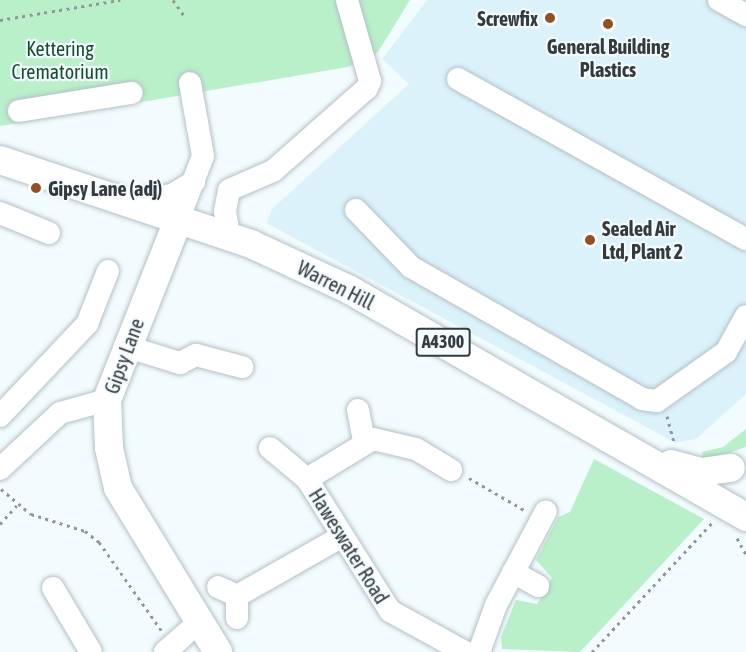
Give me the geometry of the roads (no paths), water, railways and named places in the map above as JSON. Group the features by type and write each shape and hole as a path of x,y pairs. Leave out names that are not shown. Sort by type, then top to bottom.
{"main road":[{"name":"Warren Hill","path":"0,160 230,236 348,289 701,472 738,463"},
{"name":"Gipsy Lane","path":"179,218 125,346 107,400 109,448 118,488 218,652"},
{"name":"Warren Hill","path":"663,453 733,517"},
{"name":"A4300","path":"733,517 729,495 738,463"}],"street":[{"path":"719,0 746,15"},
{"path":"230,236 225,211 229,190 273,171 367,88 370,81 358,51 349,9"},
{"path":"459,79 746,239"},
{"path":"179,218 194,182 203,142 190,83"},
{"path":"19,111 132,93"},
{"path":"128,201 172,195 194,182"},
{"path":"356,210 411,267 461,299 642,399 662,397 726,352 746,316"},
{"path":"3,214 49,233"},
{"path":"2,414 87,324 108,271"},
{"path":"125,346 180,363 196,355 242,367"},
{"path":"0,469 60,413 107,400"},
{"path":"357,410 364,441"},
{"path":"307,479 364,441 389,440 416,449 451,470"},
{"name":"Haweswater Road","path":"270,448 307,479 341,537 390,611 465,652"},
{"path":"479,652 513,573 544,515"},
{"path":"231,600 341,537"},
{"path":"513,573 538,586"},
{"path":"53,588 91,652"},
{"path":"164,642 199,622"}],"place":[{"name":"Screwfix","path":"550,18"},
{"name":"General Building Plastics","path":"608,24"},
{"name":"Gipsy Lane (adj)","path":"36,188"},
{"name":"Sealed Air Ltd, Plant 2","path":"590,240"}],"park label":[{"name":"Kettering Crematorium","path":"60,60"}]}
